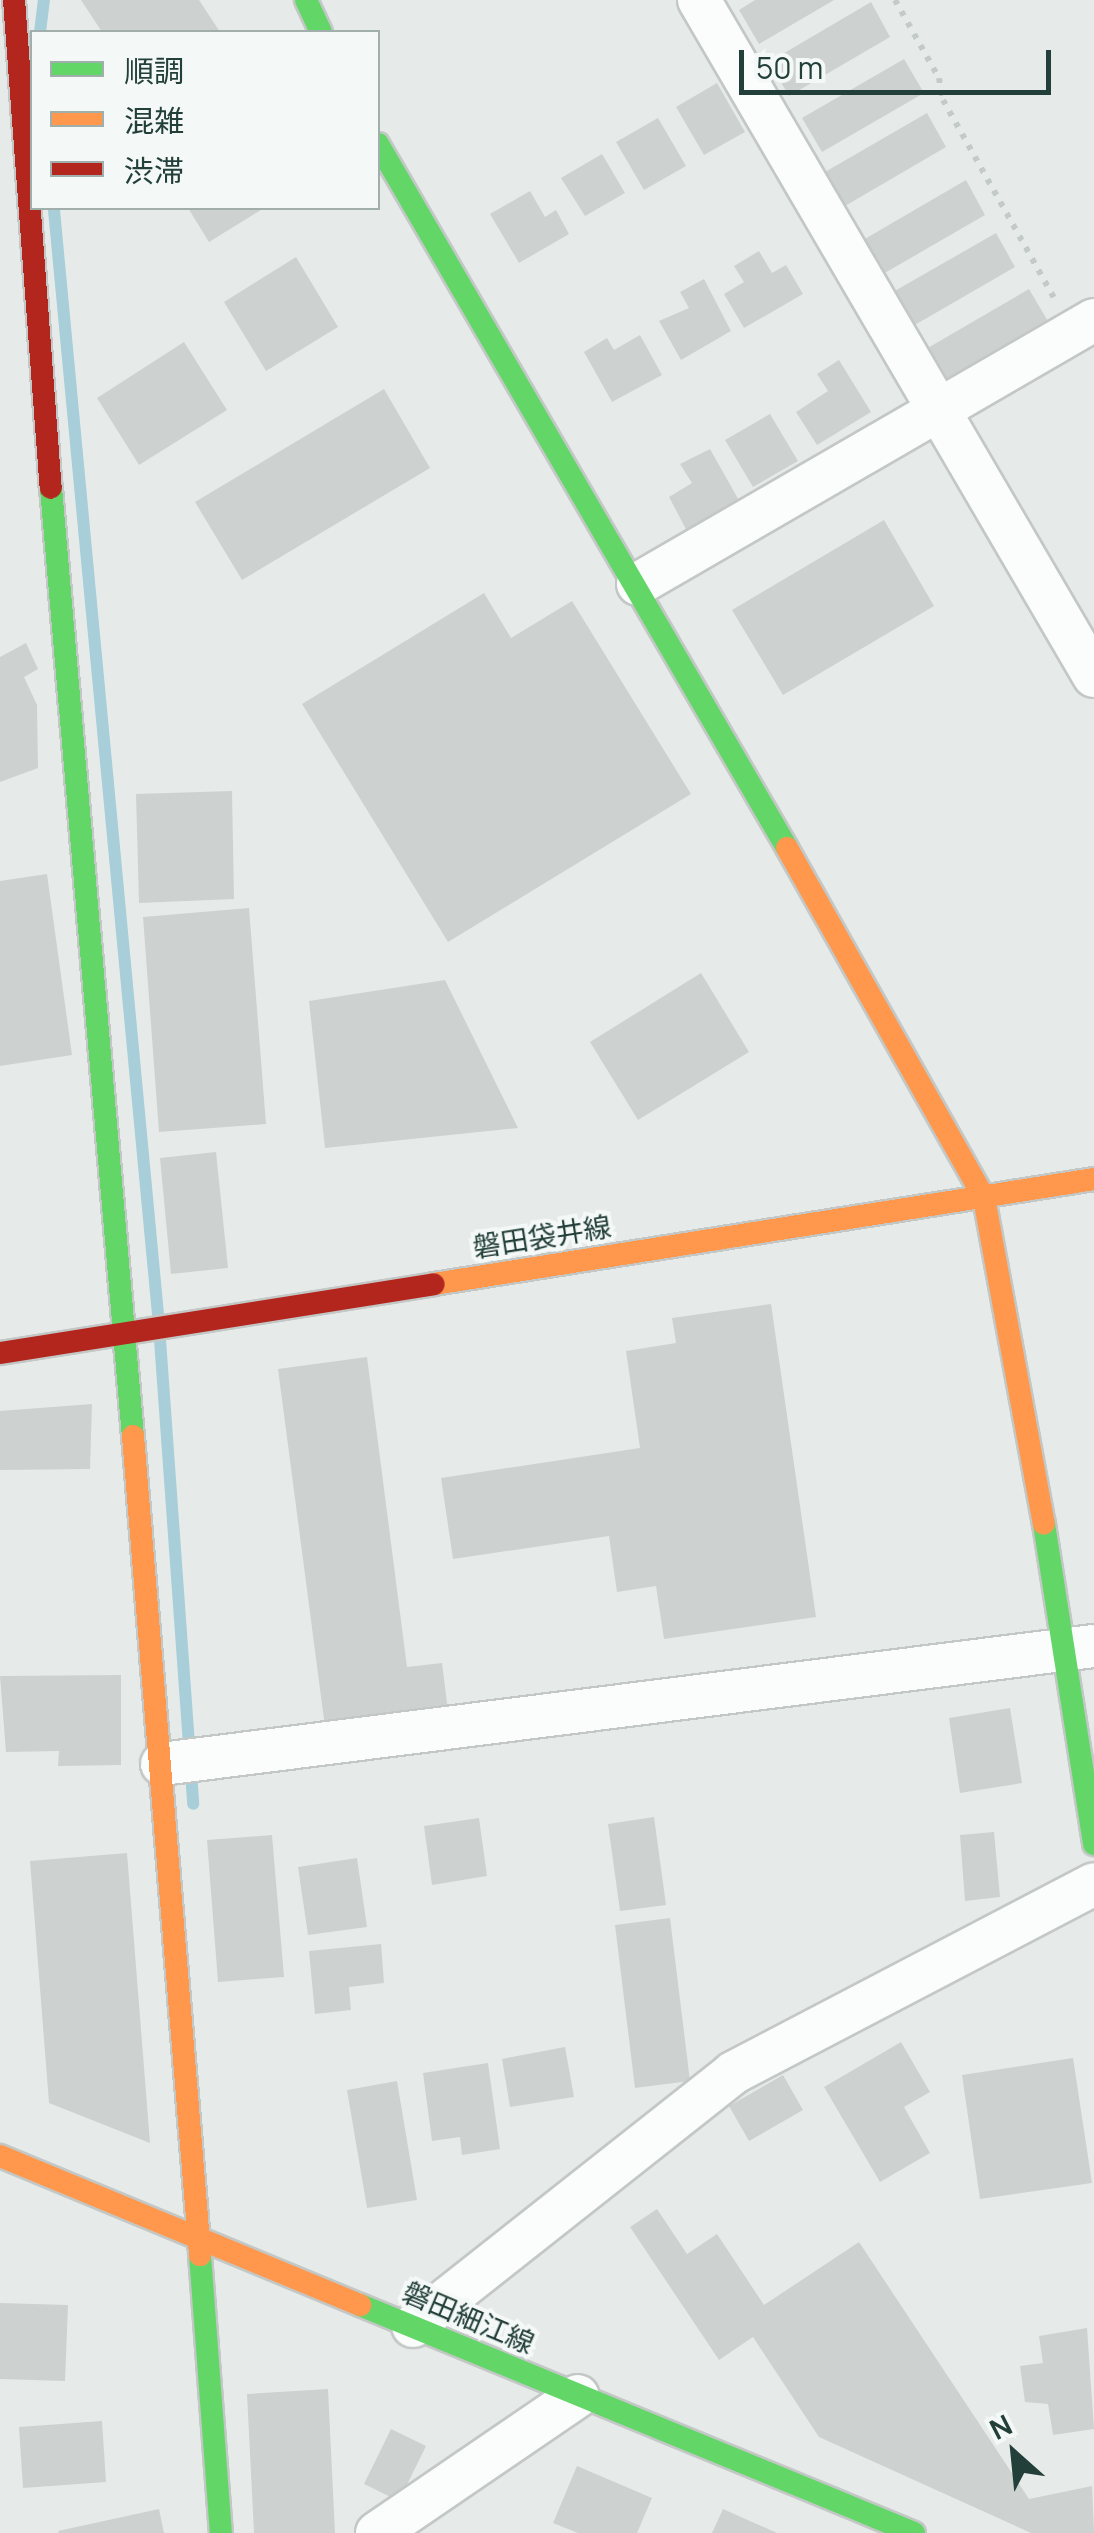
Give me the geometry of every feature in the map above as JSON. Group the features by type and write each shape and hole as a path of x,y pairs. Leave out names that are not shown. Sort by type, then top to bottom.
{"street":[{"path":"306,0 320,30"},
{"path":"698,0 1094,676"},
{"path":"9,27 162,1764 221,2533"},
{"path":"380,147 638,584 984,1198 1081,1648 1094,1844"},
{"path":"638,584 1084,326"},
{"name":"磐田袋井線","path":"0,1353 123,1330 1094,1178"},
{"path":"162,1764 1081,1648"},
{"path":"413,2326 733,2073 1094,1884"},
{"name":"磐田細江線","path":"0,2156 914,2533"},
{"path":"377,2533 578,2396"}],"path":[{"path":"895,0 938,78 943,100 1084,326"}],"building":[{"path":"81,0 199,0 219,30 101,30"},
{"path":"755,0 834,0 759,44 739,10"},
{"path":"871,2 890,37 789,96 769,62"},
{"path":"904,59 924,93 822,152 802,118"},
{"path":"717,83 745,132 704,155 676,107"},
{"path":"927,113 946,147 845,206 825,172"},
{"path":"658,118 686,166 644,190 616,142"},
{"path":"602,154 625,193 585,216 561,178"},
{"path":"966,180 985,215 883,274 863,240"},
{"path":"530,191 545,217 556,210 569,234 519,263 490,214"},
{"path":"189,210 261,210 209,242"},
{"path":"996,233 1015,267 913,326 893,292"},
{"path":"759,251 772,273 786,265 803,294 744,328 724,294 744,282 734,266"},
{"path":"296,257 338,327 266,371 224,302"},
{"path":"704,279 731,331 681,360 659,321 689,308 680,292"},
{"path":"1029,289 1049,323 946,383 926,349"},
{"path":"640,335 662,375 612,402 584,352 607,338 614,350"},
{"path":"184,342 227,410 139,465 97,398"},
{"path":"839,360 871,412 817,445 796,412 828,391 817,374"},
{"path":"384,389 430,468 242,580 195,502"},
{"path":"770,414 798,461 753,487 725,440"},
{"path":"710,449 741,504 688,533 669,497 692,483 680,464"},
{"path":"884,520 934,606 783,695 732,610"},
{"path":"484,593 511,638 572,601 691,794 448,942 302,704"},
{"path":"26,643 38,669 24,677 37,705 38,768 0,782 0,657"},
{"path":"232,791 234,899 139,903 136,794"},
{"path":"47,874 72,1055 0,1066 0,881"},
{"path":"249,908 266,1124 159,1132 143,917"},
{"path":"701,973 749,1052 638,1120 590,1042"},
{"path":"445,980 518,1128 325,1148 309,1001"},
{"path":"216,1152 228,1268 171,1274 160,1158"},
{"path":"771,1304 816,1617 664,1639 656,1586 617,1592 609,1536 453,1559 441,1478 640,1448 626,1351 676,1343 672,1318"},
{"path":"367,1357 407,1667 442,1663 448,1711 325,1727 278,1369"},
{"path":"92,1404 90,1469 0,1470 0,1411"},
{"path":"121,1675 121,1765 58,1766 59,1751 6,1752 0,1676"},
{"path":"1010,1708 1022,1783 960,1793 949,1718"},
{"path":"654,1817 666,1905 620,1911 608,1824"},
{"path":"479,1818 487,1876 432,1885 424,1826"},
{"path":"994,1832 1000,1897 965,1901 960,1835"},
{"path":"272,1835 284,1977 218,1982 207,1840"},
{"path":"127,1853 150,2143 49,2103 30,1861"},
{"path":"357,1858 367,1927 308,1935 298,1867"},
{"path":"670,1918 690,2081 635,2088 615,1925"},
{"path":"381,1944 384,1983 349,1987 351,2010 315,2014 309,1951"},
{"path":"901,2042 930,2092 904,2107 930,2153 880,2182 824,2087"},
{"path":"565,2047 574,2097 510,2107 502,2059"},
{"path":"1073,2058 1092,2183 980,2199 962,2075"},
{"path":"488,2063 500,2149 462,2155 460,2137 432,2141 423,2073"},
{"path":"783,2075 803,2110 749,2141 729,2106"},
{"path":"397,2081 417,2200 367,2208 347,2090"},
{"path":"657,2209 687,2254 717,2234 764,2305 859,2242 1029,2499 1092,2486 1094,2533 1031,2533 819,2437 753,2337 719,2360 630,2227"},
{"path":"0,2303 68,2305 65,2381 0,2379"},
{"path":"1087,2328 1094,2429 1053,2435 1048,2404 1025,2402 1020,2366 1043,2363 1039,2336"},
{"path":"328,2389 335,2533 254,2533 247,2394"},
{"path":"102,2421 106,2482 23,2488 19,2427"},
{"path":"391,2429 426,2446 399,2501 364,2484"},
{"path":"577,2466 652,2498 637,2533 578,2533 553,2523"},
{"path":"159,2509 164,2533 58,2531"},
{"path":"723,2509 777,2533 712,2533"}],"waterway":[{"path":"40,30 44,0"},
{"path":"54,210 158,1315"},
{"path":"160,1340 193,1804"}],"traffic: fast":[{"path":"306,0 320,30"},
{"path":"380,147 787,848"},
{"path":"51,488 133,1436"},
{"path":"1044,1524 1094,1844"},
{"path":"200,2255 221,2533"},
{"path":"360,2305 914,2533"}],"traffic: slow":[{"path":"787,848 984,1198 1044,1524"},
{"path":"434,1284 1094,1179"},
{"path":"133,1436 200,2255"},
{"path":"0,2156 360,2305"}],"traffic: jam":[{"path":"14,0 51,488"},
{"path":"0,1353 434,1284"}]}
